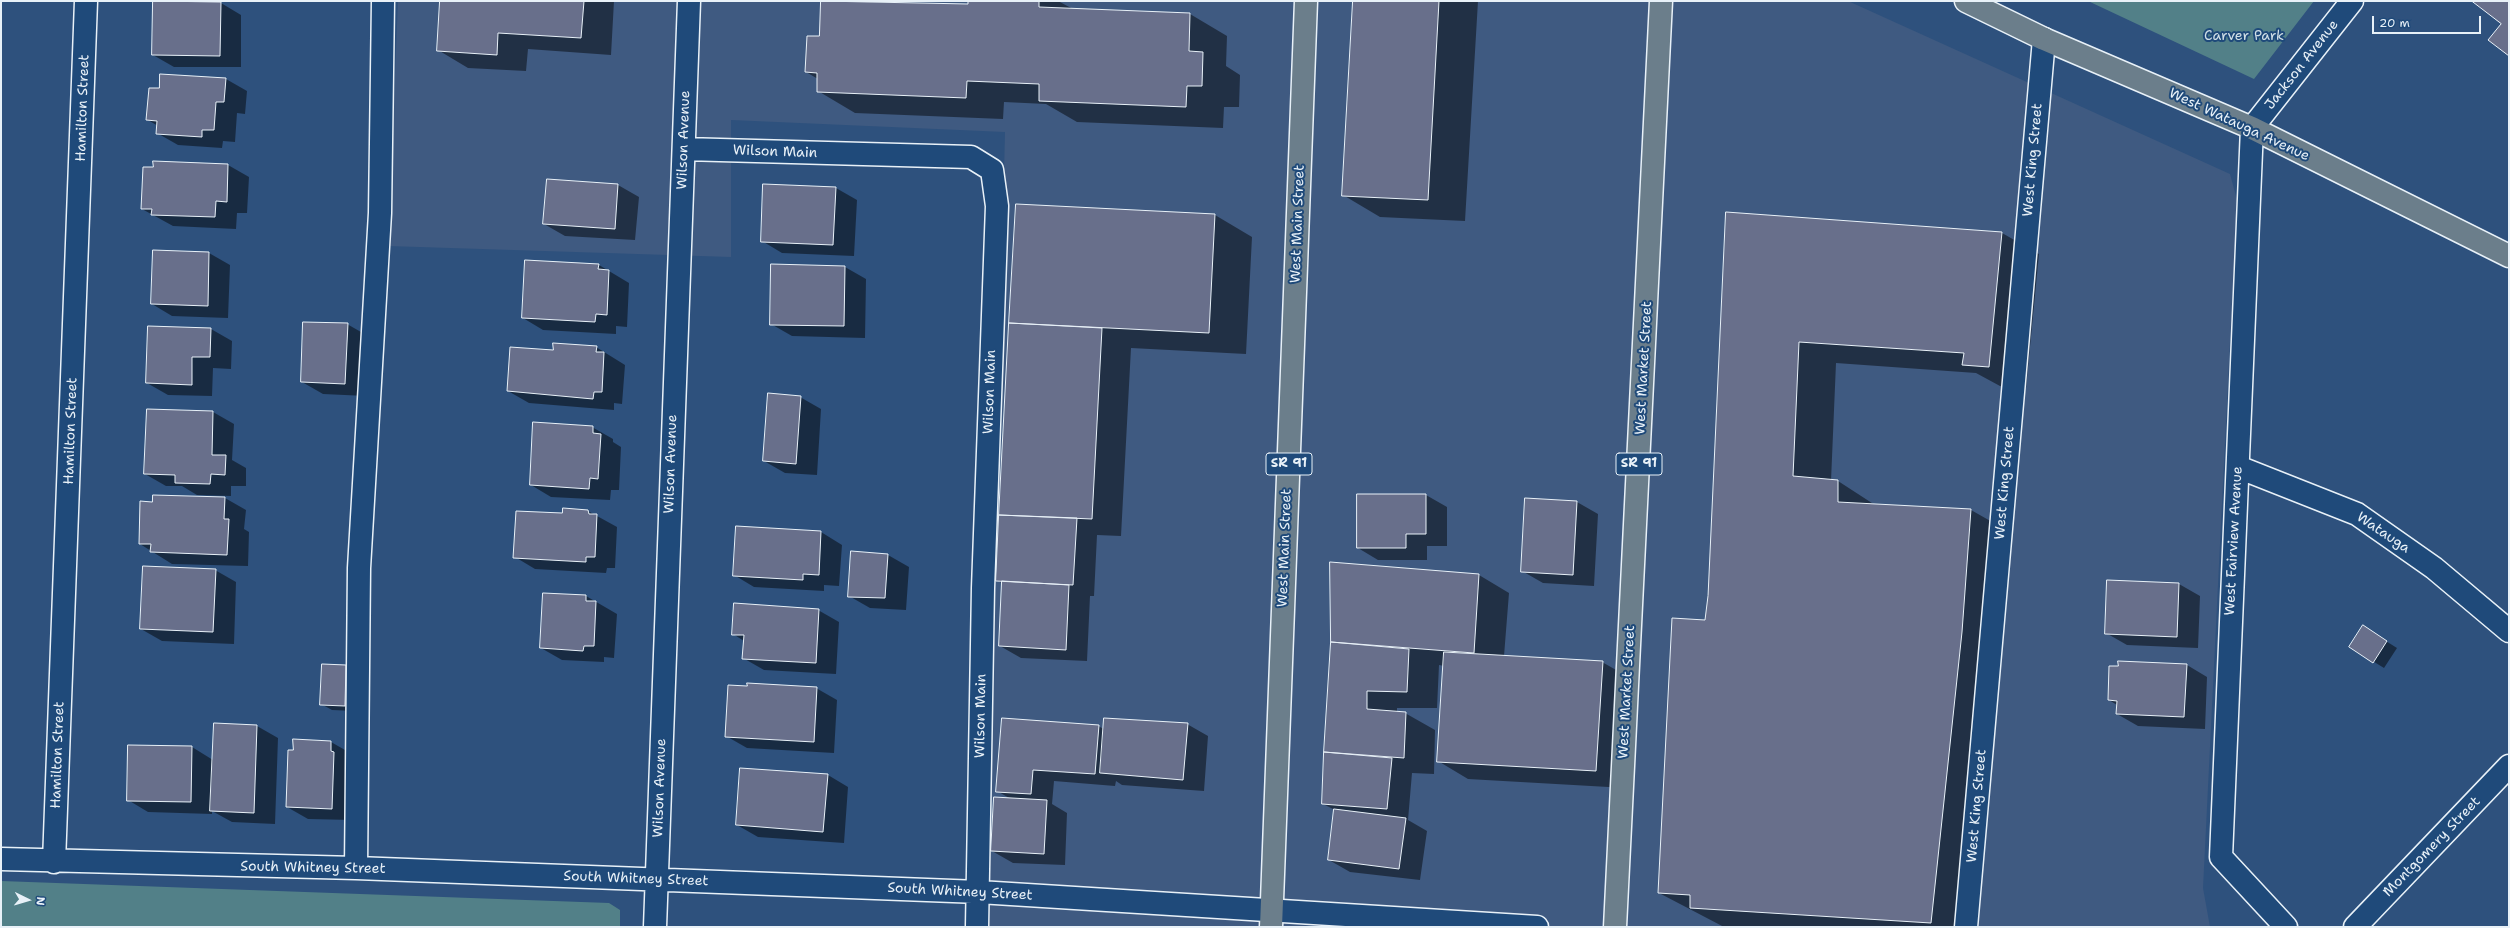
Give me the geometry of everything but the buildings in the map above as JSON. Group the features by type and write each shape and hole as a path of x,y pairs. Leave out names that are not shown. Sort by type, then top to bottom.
{"main road":[{"name":"West Main Street","path":"1271,918 1306,1"},
{"name":"West Market Street","path":"1615,927 1661,1"},
{"name":"West Watauga Avenue","path":"1966,1 2044,39 2252,128 2509,256"}],"street":[{"name":"Hamilton Street","path":"54,862 86,1"},
{"path":"356,868 359,568 380,213 383,1"},
{"name":"Wilson Avenue","path":"655,927 689,1"},
{"name":"Jackson Avenue","path":"2252,128 2352,1"},
{"name":"West King Street","path":"1966,927 2044,39"},
{"name":"West Fairview Avenue","path":"2252,128 2221,857 2286,927"},
{"name":"Wilson Main","path":"684,149 972,158 992,170 997,206 983,588 979,892 977,927"},
{"name":"Watauga","path":"2238,466 2357,514 2434,568 2509,631"},
{"name":"Montgomery Street","path":"2355,927 2509,766"},
{"name":"South Whitney Street","path":"1,859 54,862 356,868 979,892 1271,918 1537,927"}],"shaded area":[{"path":"398,1 1848,1 2230,174 2237,200 2203,888 2210,927 986,927 1005,132 731,120 731,257 388,246"}],"green space":[{"name":"Carver Park","path":"2088,1 2314,1 2254,79"},
{"path":"1,881 609,903 620,910 620,927 1,927"}]}
